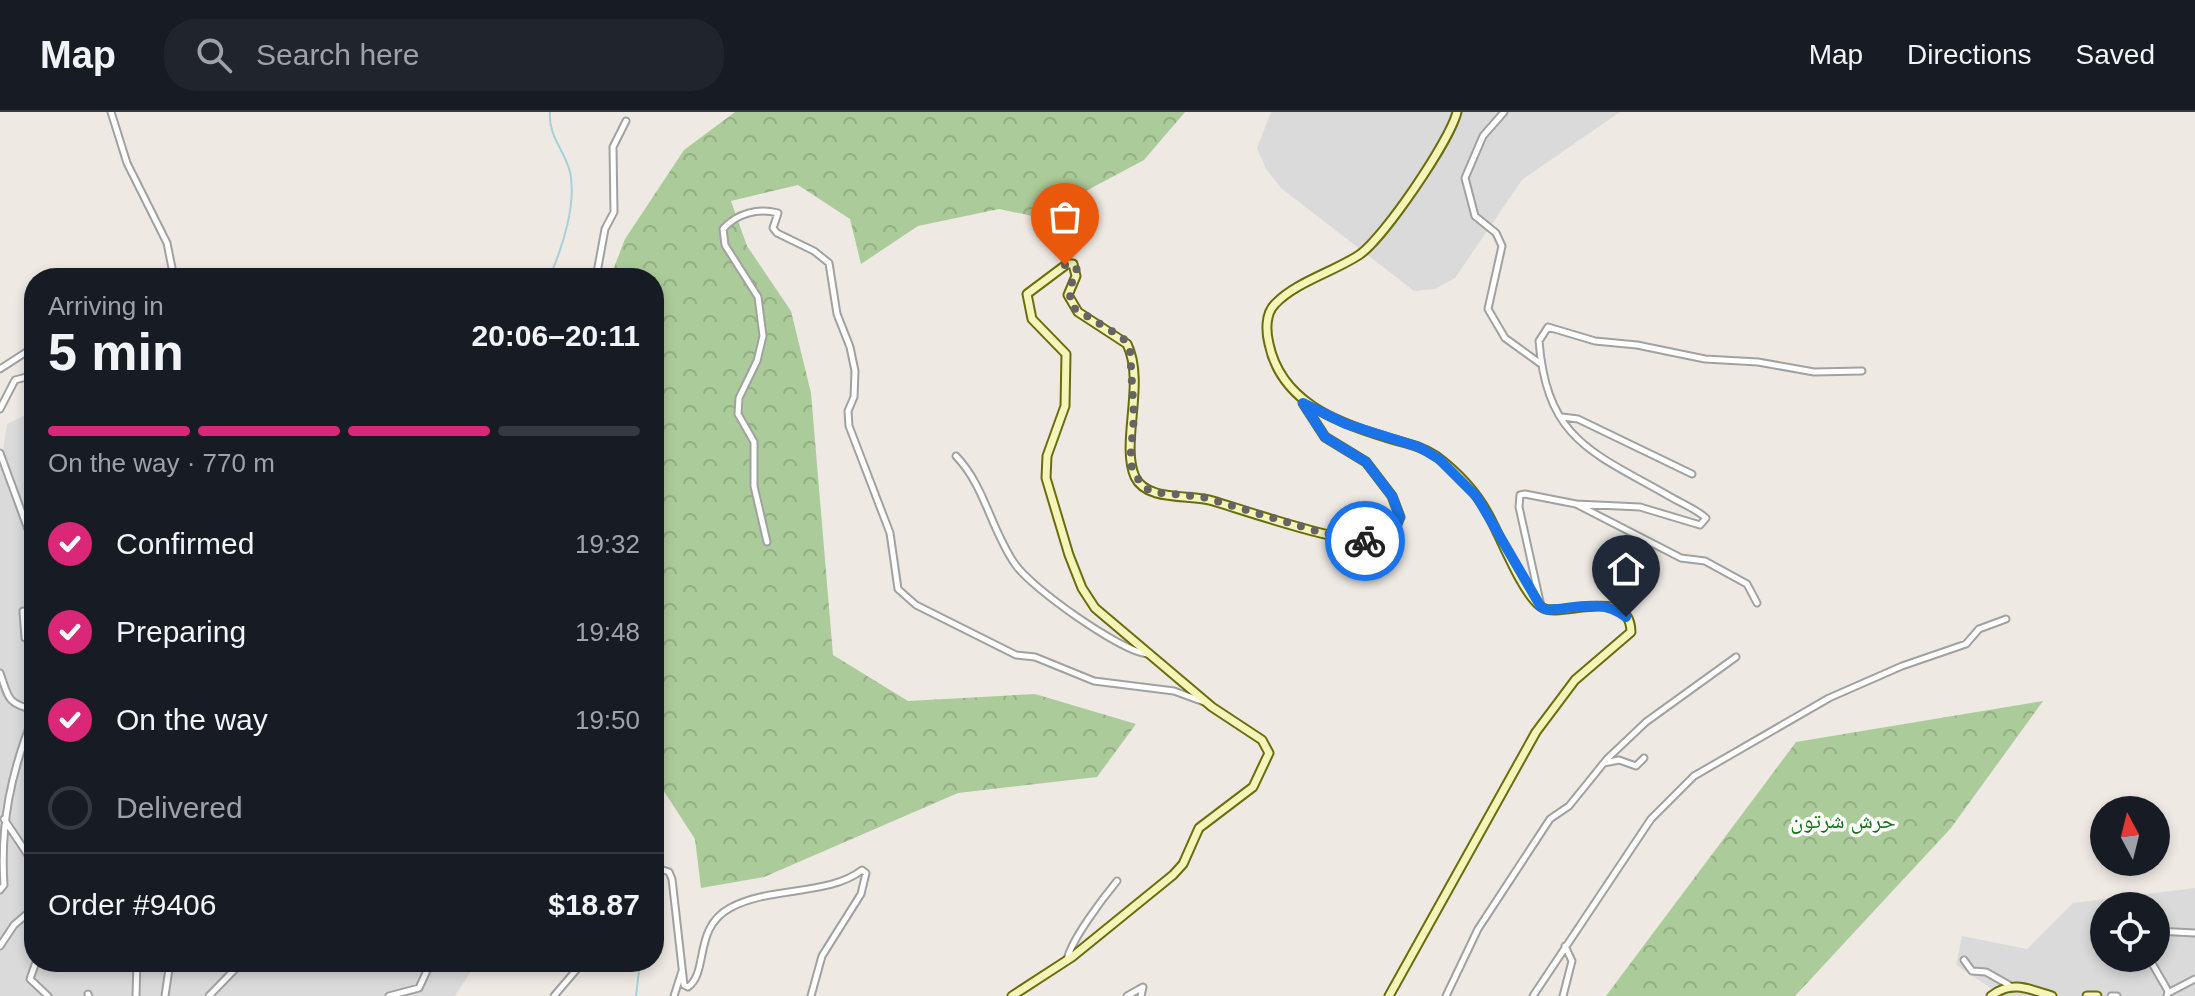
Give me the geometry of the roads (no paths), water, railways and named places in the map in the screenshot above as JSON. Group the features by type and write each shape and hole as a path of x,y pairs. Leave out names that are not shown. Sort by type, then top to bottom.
{"street":[{"path":"111,112 127,163 167,243 172,268"},
{"path":"1012,996 1067,960 1173,875 1183,864 1199,828 1253,787 1264,770 1269,753 1262,740 1212,707 1089,601 1065,544 1046,471 1063,417 1066,354 1032,319 1027,294 1067,264 1073,264 1077,270 1069,290 1072,307 1127,344 1134,372 1130,463 1136,478 1147,489 1203,497 1320,532 1381,543 1390,541 1400,517 1392,496 1366,462 1325,437 1286,382 1271,351 1267,326 1271,309 1293,292 1373,245 1392,222 1457,114 1445,112"},
{"path":"1504,112 1483,136 1465,178 1475,216 1496,233 1502,246 1488,309 1505,338 1542,364"},
{"path":"598,268 605,229 614,212 613,147 626,121"},
{"path":"767,542 754,486 754,442 738,414 739,398 757,361 763,336 758,297 725,245 723,229 733,218 765,210 778,213 773,228 777,233 814,251 829,263 837,314 850,347 855,371 854,397 848,411 849,426 890,533 897,585 907,600 1016,655 1035,657 1094,681 1174,691 1212,707"},
{"path":"1541,607 1520,495 1576,504 1600,502 1640,507 1700,525 1706,518 1590,453 1561,417 1549,394 1539,341 1548,327 1595,341 1637,345 1705,359 1758,362 1814,372 1862,371"},
{"path":"0,369 24,353"},
{"path":"0,409 15,380 24,378"},
{"path":"1303,403 1346,424 1419,447 1439,459 1477,497 1541,607 1548,610 1588,605 1607,607 1626,617 1631,632 1575,680 1536,732 1389,996"},
{"path":"1561,417 1578,419 1692,474"},
{"path":"0,453 24,518"},
{"path":"956,456 974,478 1017,568 1094,629 1147,654"},
{"path":"1576,504 1674,554 1699,559 1741,581 1757,603"},
{"path":"23,611 24,624"},
{"path":"1533,996 1546,981 1565,946 1651,819 1694,776 1829,698 1902,666 1966,644 1979,629 2006,619"},
{"path":"1446,996 1464,953 1550,819 1569,806 1603,763 1662,709 1736,657"},
{"path":"0,673 8,697 15,705 24,708"},
{"path":"0,890 4,885 3,818 24,738"},
{"path":"1603,763 1619,760 1636,766 1644,758"},
{"path":"3,818 24,849"},
{"path":"664,870 669,872 672,879 684,985 692,985 711,922 728,909 774,892 844,882 862,870 867,876 861,894 822,956 811,996"},
{"path":"1067,960 1071,942 1083,931 1117,881"},
{"path":"0,946 24,916"},
{"path":"2170,932 2195,933"},
{"path":"1563,996 1572,961 1565,946"},
{"path":"1964,960 1972,971 1986,972 2009,985 2052,996"},
{"path":"674,996 683,970"},
{"path":"32,972 30,979 48,996"},
{"path":"136,996 137,972"},
{"path":"165,996 169,972"},
{"path":"209,996 232,972"},
{"path":"389,996 419,988 426,972"},
{"path":"554,996 574,972"},
{"path":"2156,972 2167,995 2195,979"},
{"path":"1991,996 2009,985"},
{"path":"1127,996 1143,987 1141,996"},
{"path":"2087,996 2097,996"}],"waterway":[{"path":"550,112 554,136 568,164 572,185 567,226 553,268"},
{"path":"636,996 639,972"}],"park label":[{"name":"حرش شرتون","path":"1843,820"}]}
